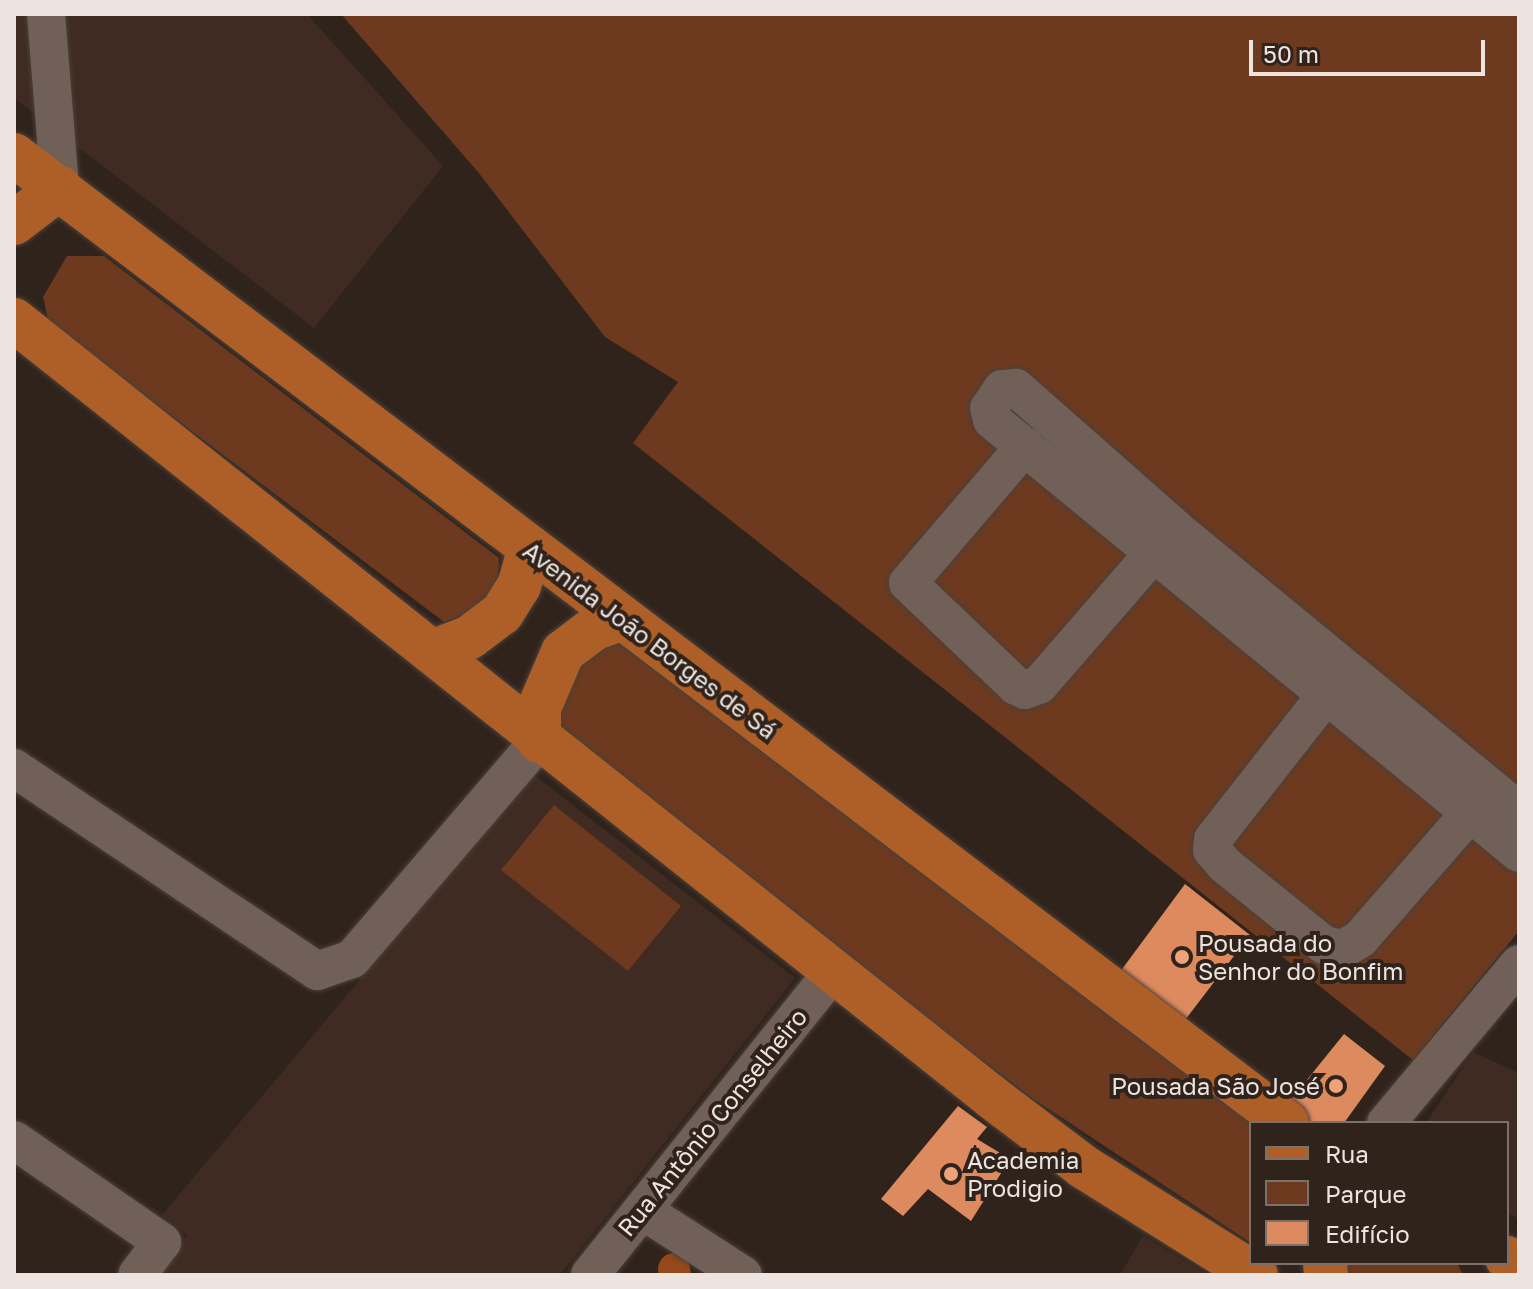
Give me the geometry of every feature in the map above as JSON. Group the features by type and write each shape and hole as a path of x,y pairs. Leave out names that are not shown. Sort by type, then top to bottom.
{"main road":[{"name":"Avenida João Borges de Sá","path":"14,155 1284,1121"},
{"path":"14,223 60,188"},
{"path":"14,320 432,652 539,741 835,969 1084,1167 1256,1275"},
{"path":"432,652 470,637 502,613 519,586 530,548"},
{"path":"539,741 539,708 563,652 595,628 621,619"}],"street":[{"path":"46,14 60,188"},
{"path":"1165,541 1016,388 1005,387 989,408 989,417 1025,446 1165,541 1335,683 1493,805 1519,853"},
{"path":"1025,446 908,583 1016,686 1025,690 1039,685 1165,541"},
{"path":"1335,683 1211,845 1225,865 1292,921 1324,945 1353,946 1493,805"},
{"path":"14,768 300,965 317,971 341,967 539,741"},
{"path":"1388,1121 1519,964"},
{"name":"Rua Antônio Conselheiro","path":"590,1275 835,969"},
{"path":"14,1140 162,1242 137,1275"},
{"path":"642,1210 743,1275"}],"shaded area":[{"path":"14,14 307,14 443,166 314,328 14,98"},
{"path":"533,774 795,978 560,1275 157,1275 187,1235 162,1215"},
{"path":"1473,1052 1519,1073 1519,1219 1509,1214 1509,1121 1427,1121"},
{"path":"1143,1236 1209,1275 1120,1275"}],"green space":[{"path":"341,14 1519,14 1519,931 1413,1060 633,443 678,382 605,337 478,172"},
{"path":"67,256 104,256 499,558 498,585 477,610 444,622 49,323 43,297"},
{"path":"621,644 1249,1121 1249,1242 1029,1096 617,781 558,728 560,677 602,646"},
{"path":"554,805 681,906 628,971 501,870"},
{"path":"1341,1265 1458,1265 1463,1275 1343,1275"}],"building":[{"name":"Pousada do Senhor do Bonfim","path":"1185,884 1250,935 1179,1028 1114,980"},
{"name":"Pousada São José","path":"1344,1034 1385,1066 1345,1121 1303,1121 1285,1107"},
{"name":"Academia Prodigio","path":"958,1106 987,1127 977,1139 1010,1159 971,1221 928,1189 903,1216 881,1199"}],"waterway":[{"path":"674,1269 675,1275"}],"place":[{"name":"Pousada do Senhor do Bonfim","path":"1182,957"},
{"name":"Pousada São José","path":"1336,1086"},
{"name":"Academia Prodigio","path":"951,1174"}]}
